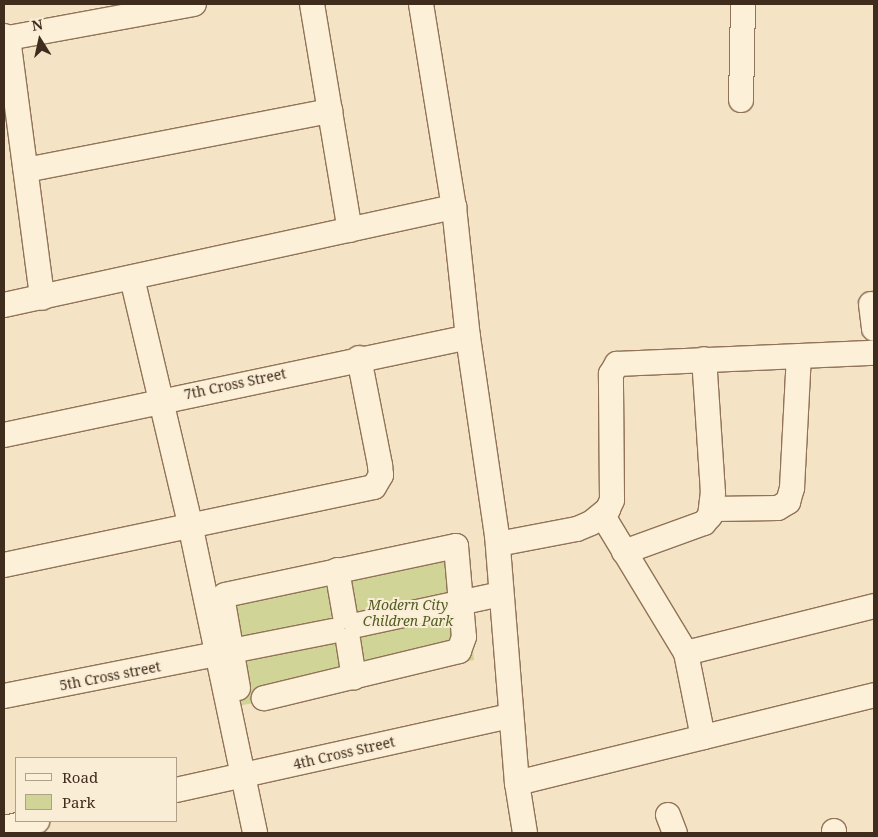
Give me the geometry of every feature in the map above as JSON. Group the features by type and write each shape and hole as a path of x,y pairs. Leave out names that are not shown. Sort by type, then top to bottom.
{"street":[{"path":"42,298 26,170 6,37 194,4"},
{"path":"312,4 350,230"},
{"path":"421,4 454,207 468,337 498,544 500,594 517,783 525,833"},
{"path":"741,100 743,4"},
{"path":"26,170 330,111"},
{"path":"4,305 454,207"},
{"path":"132,278 159,400 223,654 242,776 255,833"},
{"path":"871,304 874,329"},
{"name":"7th Cross Street","path":"4,435 159,400 468,337"},
{"path":"498,544 576,529 603,516 612,500 611,374 613,367 622,362 874,353"},
{"path":"713,509 778,508 788,502 799,356"},
{"path":"4,566 190,524 374,487 381,475 380,465 359,358"},
{"path":"624,552 704,523 713,509 704,359"},
{"path":"603,516 686,653 703,737"},
{"path":"238,688 223,654 223,602 225,595 453,545 457,548 459,602 464,637 459,651 354,678 264,698"},
{"path":"336,570 354,678"},
{"name":"5th Cross street","path":"4,696 223,654 500,594"},
{"path":"686,653 874,606"},
{"path":"517,783 874,695"},
{"name":"4th Cross Street","path":"178,790 511,716"},
{"path":"4,828 32,822"}],"green space":[{"name":"Modern City Children Park","path":"461,541 474,660 238,706 219,595"}]}
